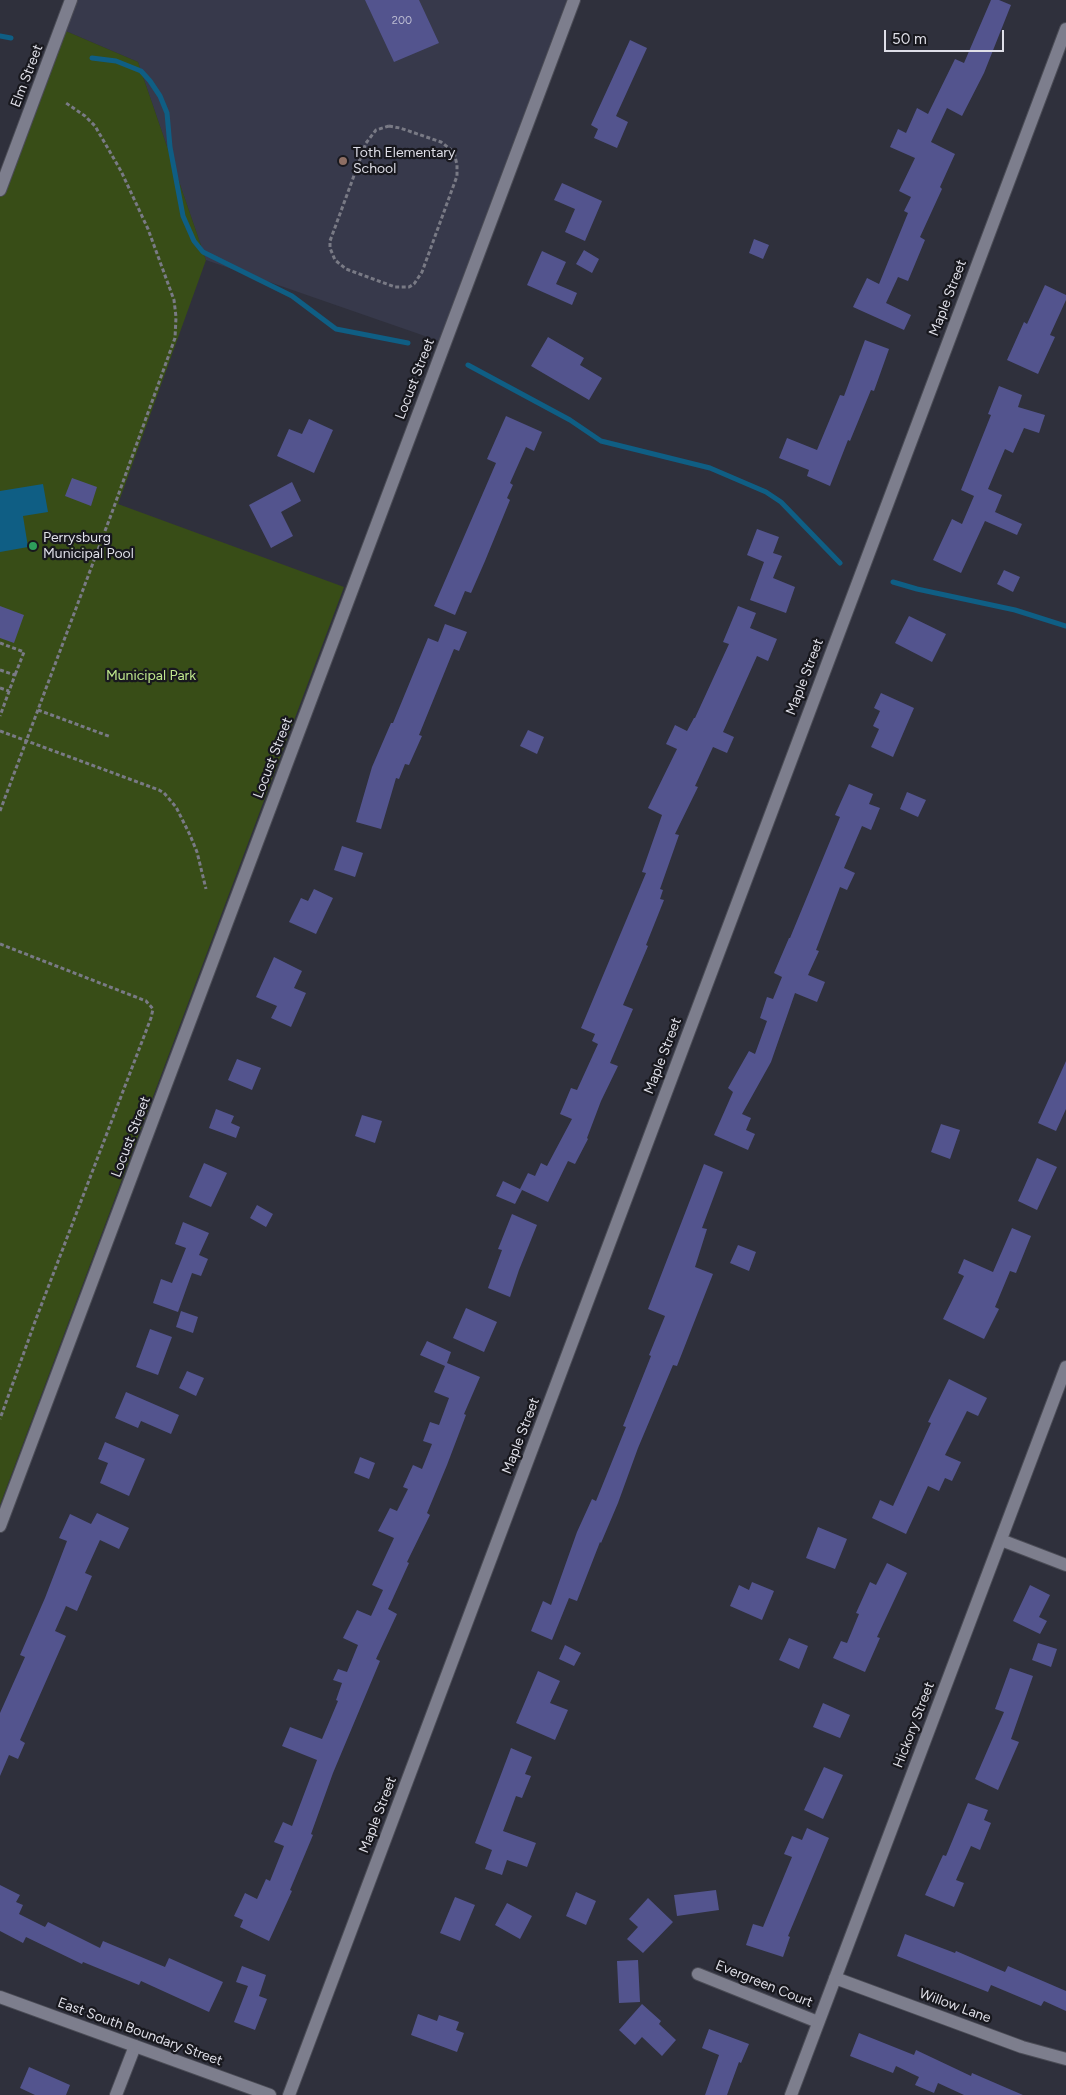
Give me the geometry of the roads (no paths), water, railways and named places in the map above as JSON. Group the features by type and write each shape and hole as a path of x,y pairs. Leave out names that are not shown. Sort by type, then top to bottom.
{"street":[{"name":"Elm Street","path":"0,190 71,0"},
{"name":"Locust Street","path":"0,1526 574,0"},
{"name":"Maple Street","path":"289,2095 1066,29"},
{"name":"Hickory Street","path":"791,2095 1066,1366"},
{"path":"1001,1540 1066,1565"},
{"name":"Evergreen Court","path":"698,1974 818,2022"},
{"name":"Willow Lane","path":"835,1978 1030,2050 1066,2060"},
{"name":"East South Boundary Street","path":"0,1997 270,2095"},
{"path":"116,2095 135,2046"}],"water":[{"path":"43,484 48,512 23,516 28,547 0,552 0,491"}],"waterway":[{"path":"0,36 11,38"},
{"path":"92,58 116,61 141,71 160,96 167,113 170,147 183,216 194,241 203,252 292,296 336,329 408,343"},
{"path":"468,365 570,420 601,441 710,468 766,492 781,502 840,563"},
{"path":"893,582 1015,610 1066,626"}],"place":[{"name":"Toth Elementary School","path":"343,161"},
{"name":"Perrysburg Municipal Pool","path":"33,546"}],"park label":[{"name":"Municipal Park","path":"151,676"}]}
